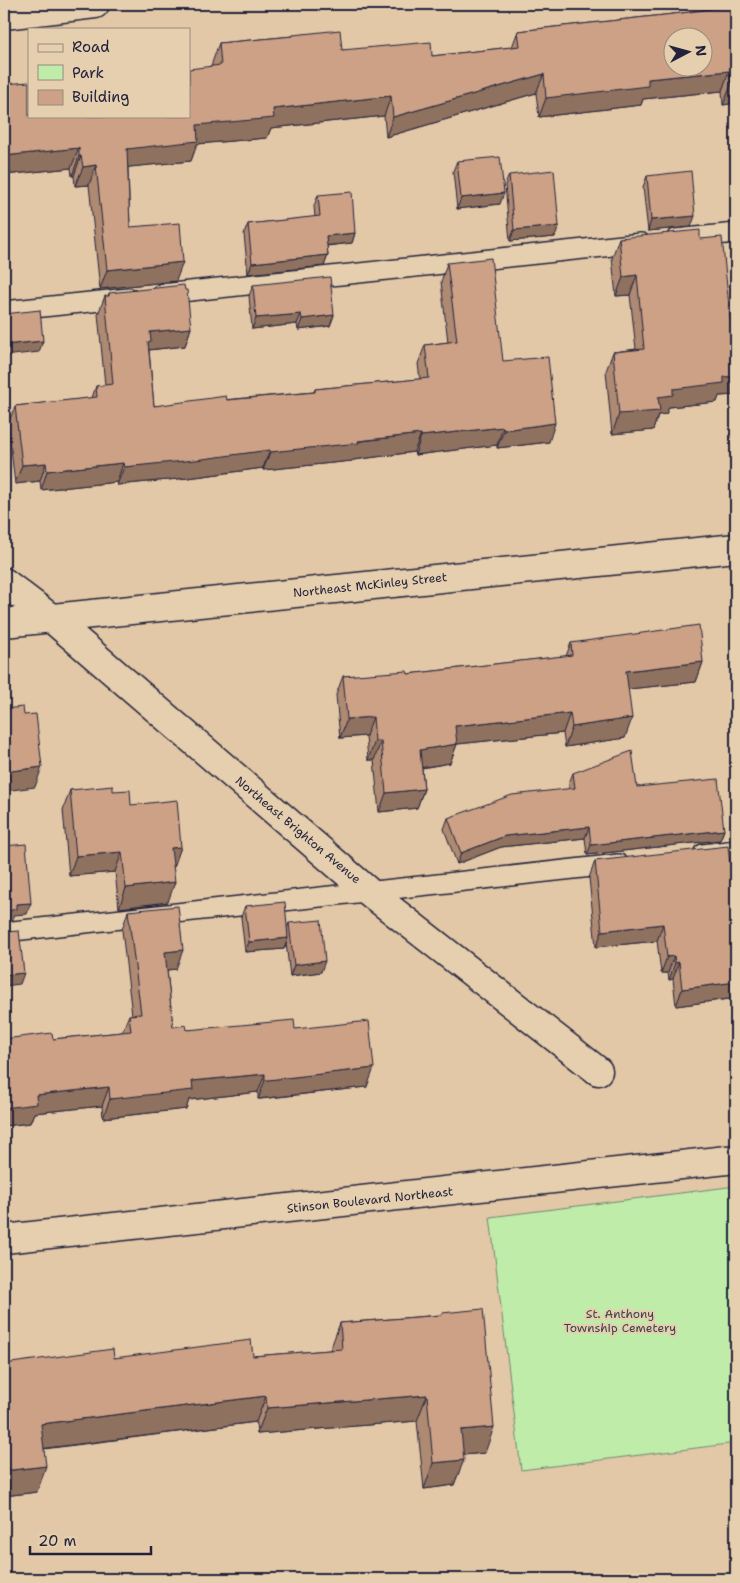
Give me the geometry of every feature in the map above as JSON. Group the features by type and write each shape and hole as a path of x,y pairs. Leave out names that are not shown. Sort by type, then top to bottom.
{"street":[{"path":"4,15 95,4"},
{"name":"Northeast McKinley Street","path":"4,623 736,548"},
{"name":"Northeast Brighton Avenue","path":"4,582 51,618 369,892 598,1071"},
{"name":"Stinson Boulevard Northeast","path":"4,1239 736,1159"}],"lane":[{"path":"4,311 736,232"},
{"path":"687,856 736,850"},
{"path":"4,932 637,862"}],"green space":[{"name":"St. Anthony Township Cemetery","path":"736,1186 736,1443 521,1470 490,1217"}],"building":[{"path":"736,4 736,84 731,85 729,71 712,73 712,28 662,28 662,78 648,79 648,86 546,98 544,74 393,117 391,96 273,109 274,118 197,125 198,141 127,149 130,227 180,223 183,262 107,270 96,165 83,167 81,156 79,156 79,148 4,156 4,84 28,82 28,118 190,118 190,69 221,65 219,43 340,30 342,50 431,42 432,56 520,46 518,31 682,13"},
{"path":"500,157 504,193 461,198 457,161"},
{"path":"554,170 559,226 514,230 509,175"},
{"path":"691,171 695,216 651,220 647,176"},
{"path":"352,192 355,233 326,236 328,255 252,263 248,224 320,216 318,195"},
{"path":"700,230 700,239 722,237 731,326 736,326 736,376 724,377 724,383 673,389 673,395 658,397 660,411 619,414 613,352 644,349 637,275 623,277 619,238"},
{"path":"491,258 503,361 548,357 555,423 504,430 503,427 421,436 421,434 358,441 359,443 270,452 270,450 124,467 123,463 47,471 46,463 22,465 15,406 97,397 96,386 113,384 105,296 109,296 109,293 184,285 185,290 187,290 191,328 150,332 151,341 148,342 154,406 226,396 227,400 315,392 315,389 429,378 425,345 457,341 447,263"},
{"path":"330,277 334,315 302,319 301,314 256,318 253,285"},
{"path":"40,310 43,341 4,345 4,314"},
{"path":"699,625 703,662 626,671 632,718 572,727 570,713 455,726 457,744 420,750 424,789 386,793 381,741 375,741 373,717 347,719 343,676 407,671 408,674 572,655 571,643"},
{"path":"23,707 24,715 36,714 42,767 4,772 4,709"},
{"path":"632,751 637,787 718,779 724,830 591,845 589,827 505,836 461,853 448,818 512,795 575,788 573,773"},
{"path":"113,786 113,791 130,790 131,805 177,800 181,847 171,848 175,882 126,888 122,852 76,856 70,790"},
{"path":"26,844 31,903 16,904 16,909 4,912 4,846"},
{"path":"728,846 730,864 736,863 736,982 682,989 679,962 675,963 674,956 667,957 663,924 602,931 595,861"},
{"path":"285,902 288,938 249,942 245,906"},
{"path":"178,906 183,950 165,952 173,1027 186,1025 187,1030 294,1020 295,1029 369,1021 374,1068 268,1080 265,1080 265,1074 192,1081 193,1090 110,1099 109,1087 36,1095 37,1104 4,1108 4,1039 52,1033 53,1039 131,1031 129,1015 141,1014 128,911"},
{"path":"321,920 325,961 294,965 289,923"},
{"path":"19,931 24,973 4,975 4,932"},
{"path":"483,1309 494,1427 461,1430 464,1460 433,1463 427,1395 267,1408 266,1396 41,1424 46,1466 4,1471 4,1364 113,1349 114,1358 251,1340 253,1356 342,1349 340,1323 442,1315 442,1313"}]}
